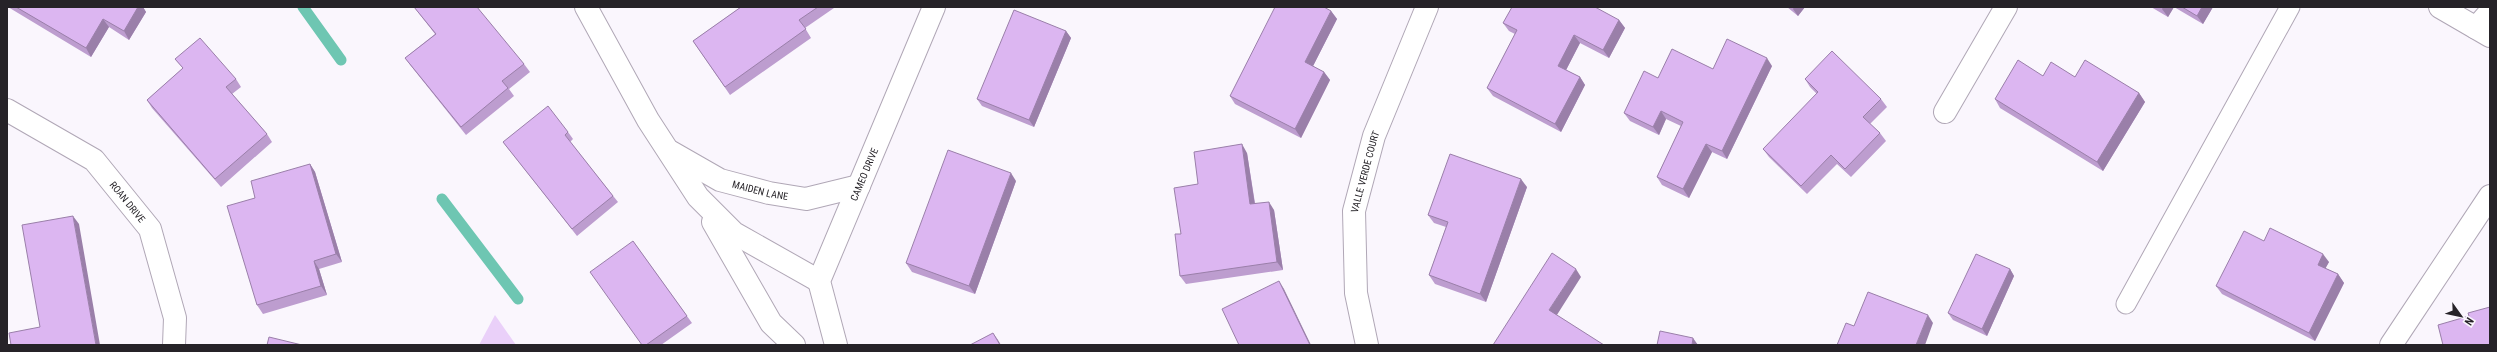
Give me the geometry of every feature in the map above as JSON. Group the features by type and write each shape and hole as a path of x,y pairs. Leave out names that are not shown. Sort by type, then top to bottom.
{"street":[{"name":"MAIDEN LANE","path":"586,7 648,120 698,197 771,323 794,345"},
{"name":"CAMEO DRIVE","path":"819,281 934,7"},
{"name":"VALLE VERDE COURT","path":"1367,345 1356,293 1354,211 1374,136 1427,7"},
{"path":"1945,112 2006,7"},
{"path":"2440,7 2485,25"},
{"name":"ROAN DRIVE","path":"7,110 94,160 150,229 175,318 174,345"},
{"name":"MAIDEN LANE","path":"668,151 720,180 769,193 806,199 859,186"},
{"path":"2391,345 2490,196"},
{"name":"MAIDEN LANE","path":"698,197 734,233 819,281"},
{"path":"819,281 836,345"}],"lane":[{"path":"2126,304 2290,7"}],"shaded area":[{"path":"495,315 516,345 479,345"}],"building":[{"path":"16,7 138,7 124,31 103,19 86,48"},
{"path":"414,7 477,7 524,64 502,81 508,88 461,127 405,58 436,34"},
{"path":"741,7 818,7 799,20 806,29 725,87 693,41"},
{"path":"1275,7 1324,7 1331,11 1305,62 1324,72 1295,129 1230,96"},
{"path":"1512,7 1595,7 1619,20 1603,50 1574,35 1558,66 1580,77 1555,124 1487,88 1517,30 1503,23"},
{"path":"2182,7 2202,7 2197,16"},
{"path":"1014,10 1066,31 1029,120 977,99"},
{"path":"200,38 236,79 226,87 267,134 215,179 147,100 183,68 175,59"},
{"path":"1727,39 1767,58 1722,151 1706,144 1683,189 1657,177 1683,122 1661,111 1653,127 1624,113 1644,71 1658,78 1672,49 1713,69"},
{"path":"1832,51 1881,99 1863,117 1880,133 1845,169 1831,155 1801,186 1763,149 1818,92 1805,79"},
{"path":"2018,60 2043,76 2051,62 2075,77 2085,60 2139,93 2097,162 1995,99"},
{"path":"548,106 568,132 565,135 613,196 572,229 503,142"},
{"path":"1242,144 1250,204 1269,202 1277,262 1180,276 1175,234 1181,234 1174,188 1198,184 1194,152"},
{"path":"948,150 1011,173 969,286 906,263"},
{"path":"1450,154 1521,179 1480,294 1429,275 1448,222 1428,215"},
{"path":"310,164 336,254 314,261 321,286 257,305 227,206 255,198 251,181"},
{"path":"73,216 96,345 11,345 9,333 40,327 22,225"},
{"path":"2270,228 2323,254 2318,265 2338,274 2309,333 2216,286 2244,231 2264,241"},
{"path":"633,241 687,316 646,345 642,345 590,272"},
{"path":"1552,253 1576,269 1549,310 1604,345 1493,345"},
{"path":"1976,254 2010,269 1982,329 1948,313"},
{"path":"1279,281 1310,345 1239,345 1222,309"},
{"path":"1868,292 1928,315 1916,345 1837,345 1846,323 1854,326"},
{"path":"2490,307 2490,345 2443,345 2438,325 2469,316 2468,313"},
{"path":"1660,331 1693,338 1692,345 1657,345"},
{"path":"993,333 1000,345 970,345"},
{"path":"269,337 302,345 267,345"}],"waterway":[{"path":"303,7 341,60"},
{"path":"442,199 518,299"}]}
